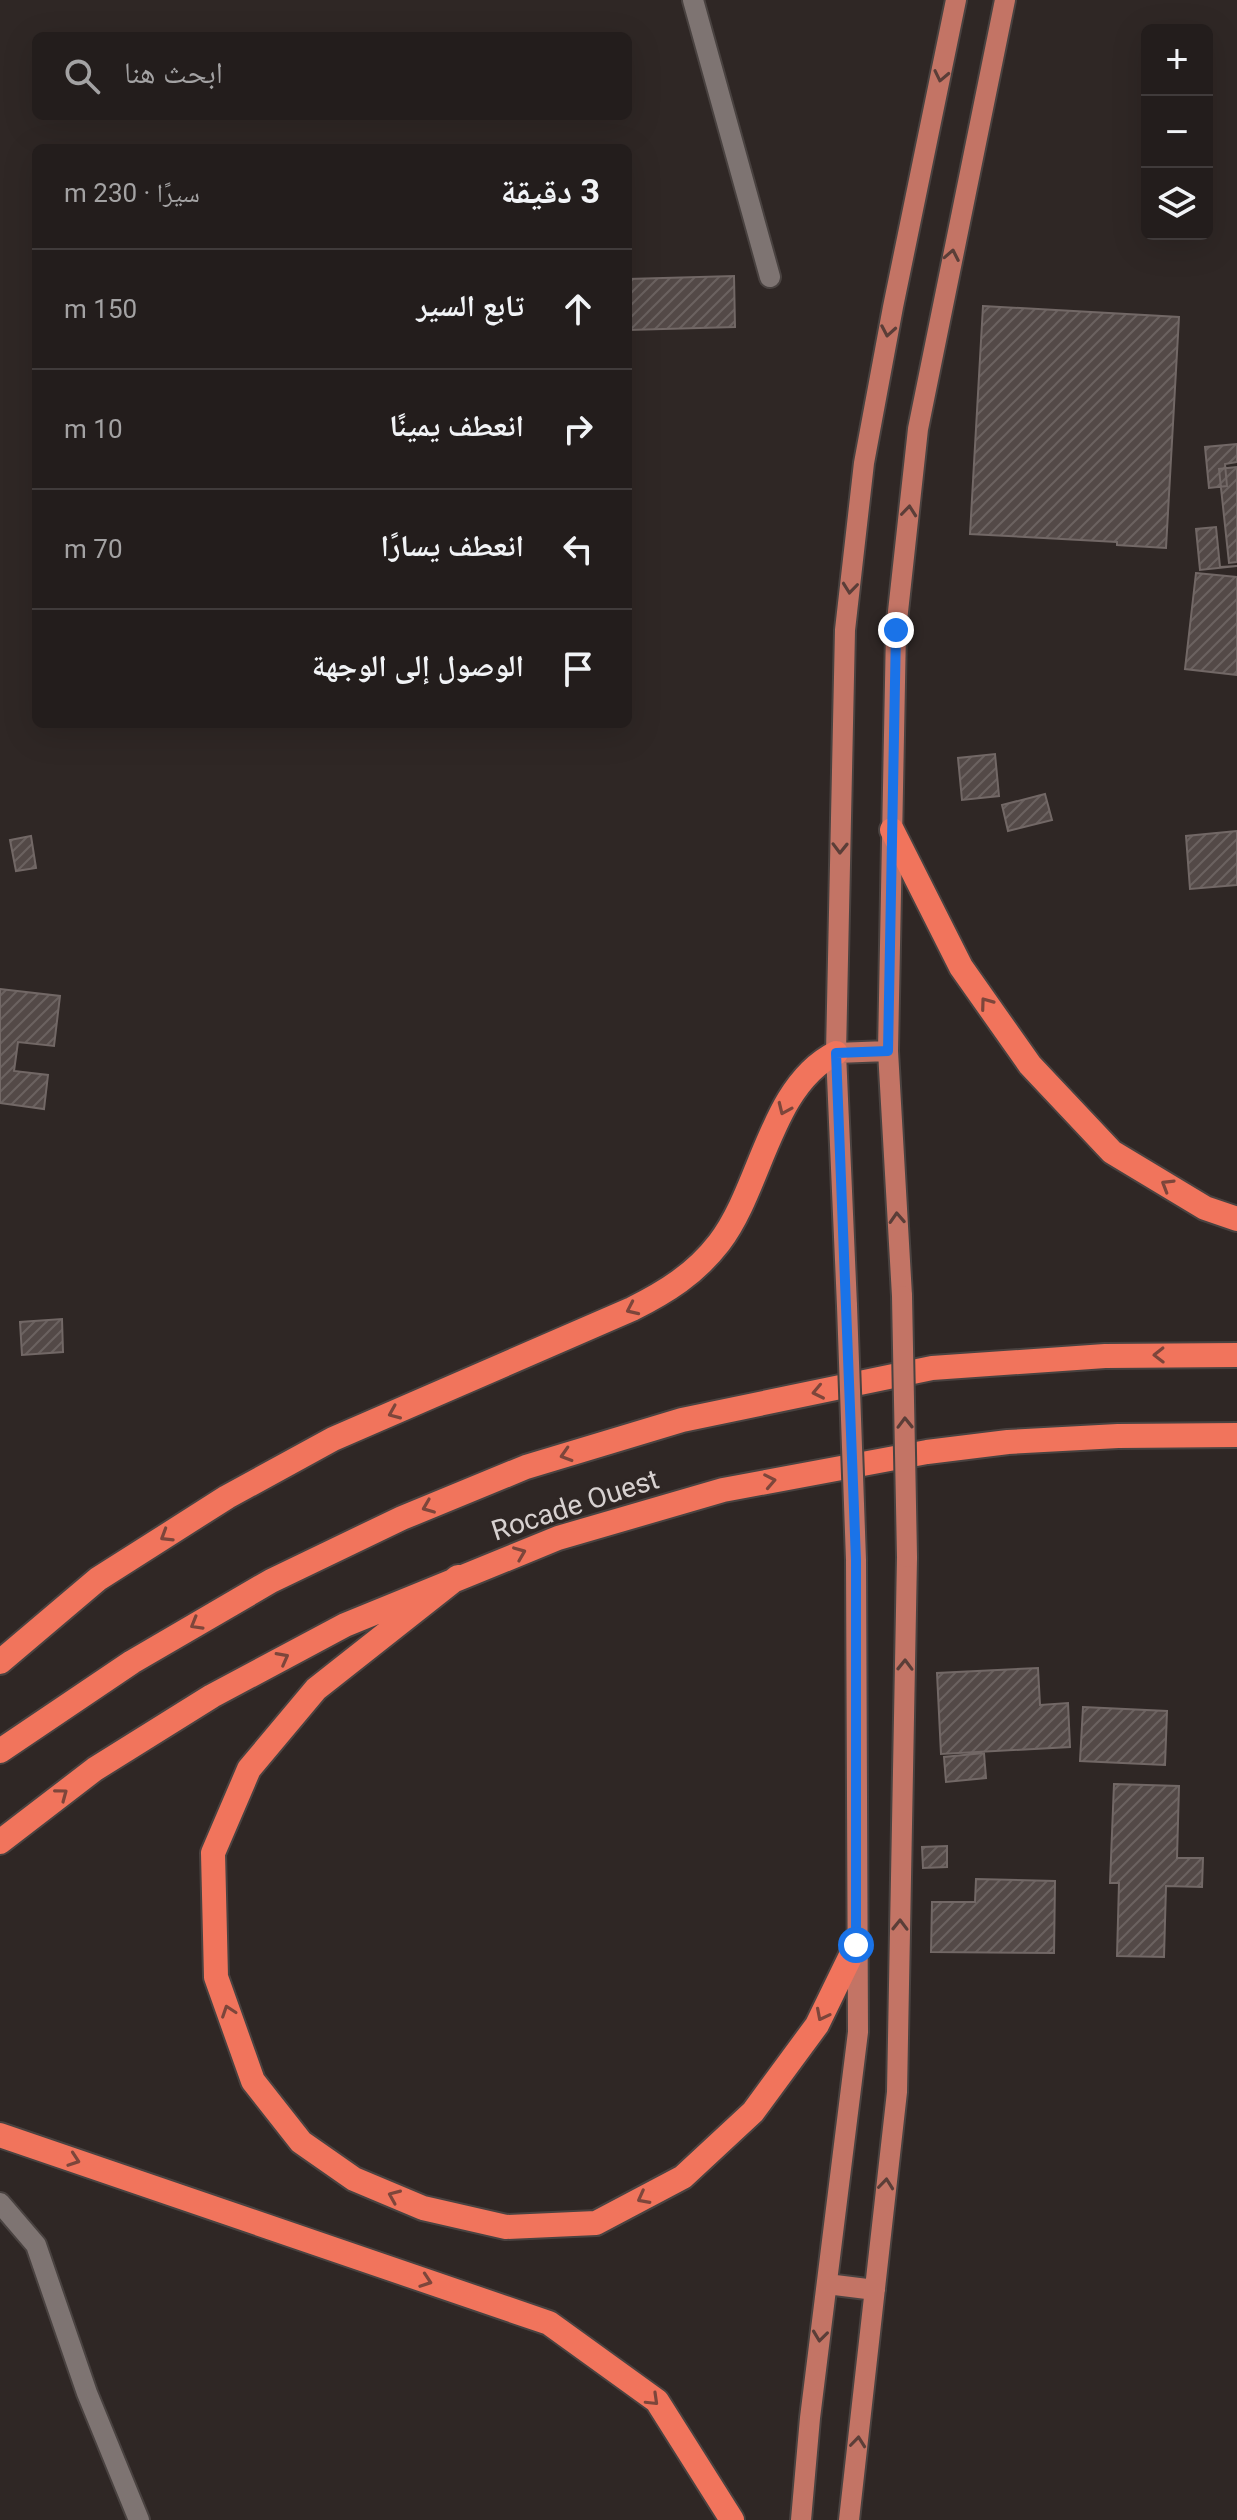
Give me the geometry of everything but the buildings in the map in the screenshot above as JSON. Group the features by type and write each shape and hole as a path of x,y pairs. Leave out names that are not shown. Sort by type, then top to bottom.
{"highway":[{"path":"892,830 961,967 1030,1065 1112,1152 1205,1208 1237,1219"},
{"path":"0,1662 98,1579 227,1497 333,1439 666,1292 697,1268 720,1241 740,1207 792,1092 812,1068 836,1053"},
{"name":"Rocade Ouest","path":"0,1751 132,1662 271,1581 402,1518 526,1467 682,1420 932,1368 1105,1356 1237,1355"},
{"name":"Rocade Ouest","path":"0,1842 95,1769 212,1696 345,1625 558,1538 723,1490 912,1455 1008,1442 1118,1436 1237,1435"},
{"path":"458,1577 316,1689 249,1769 213,1853 216,1977 253,2081 301,2142 354,2179 423,2208 506,2227 596,2223 683,2177 753,2112 817,2025 856,1945"},
{"path":"0,2135 549,2323 657,2401 732,2520"}],"main road":[{"path":"801,2520 858,2032 856,1560 836,1053 845,630 864,463 956,0"},
{"path":"849,2520 897,2092 907,1557 902,1296 888,1051 896,630 918,429 1005,0"},
{"path":"836,1053 888,1051"},
{"path":"827,2284 875,2290"}],"street":[{"path":"693,0 770,277"},
{"path":"0,2203 36,2245 87,2393 139,2520"}],"route":[{"path":"856,1945 856,1560 836,1053 888,1051 896,630"}]}
